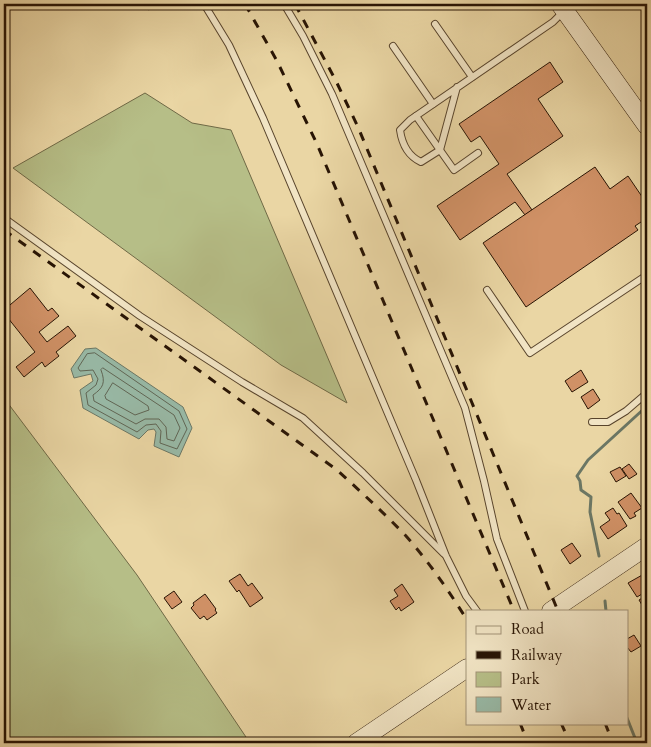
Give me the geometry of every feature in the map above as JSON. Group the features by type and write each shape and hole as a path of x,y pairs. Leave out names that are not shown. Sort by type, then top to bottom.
{"main road":[{"path":"562,7 647,126"},
{"path":"553,610 647,546"},
{"path":"356,743 466,669"}],"lane":[{"path":"204,4 229,45 263,118 416,480 446,556 466,596 476,610"},
{"path":"284,4 303,36 332,94 465,408 497,539 525,610"},
{"path":"457,87 440,150 421,162 413,158 401,142 400,130 416,116 457,87 553,22 562,7"},
{"path":"435,24 472,77"},
{"path":"393,46 433,104"},
{"path":"416,116 454,170 478,153"},
{"path":"4,218 140,316 242,382 302,418 363,473 446,556"},
{"path":"487,290 530,353 647,275"},
{"path":"592,422 608,422 626,411 647,393"}],"green space":[{"path":"145,93 192,123 231,130 347,403 281,365 13,168"},
{"path":"4,398 137,575 250,743 4,743"}],"water":[{"path":"96,348 183,407 192,428 179,457 154,446 156,432 154,429 148,430 139,439 83,408 80,390 93,381 91,374 74,378 71,369 85,349"}],"building":[{"path":"550,62 563,82 538,99 563,136 507,174 532,210 525,215 515,202 460,240 437,206 499,164 480,136 471,142 459,124"},
{"path":"595,167 610,189 628,176 647,204 647,218 635,226 638,230 526,307 483,243"},
{"path":"30,288 48,311 52,308 59,316 39,332 47,342 68,326 76,336 56,352 59,356 45,367 42,362 24,377 16,367 35,352 4,313 4,310"},
{"path":"581,370 588,382 572,392 565,381"},
{"path":"593,389 600,400 588,409 581,397"},
{"path":"629,464 637,474 629,479 622,469"},
{"path":"620,467 626,476 616,482 610,472"},
{"path":"631,493 642,508 634,513 636,516 630,519 618,502"},
{"path":"613,508 617,514 619,513 627,526 608,539 600,527 610,520 605,513"},
{"path":"572,543 581,556 570,564 561,550"},
{"path":"240,574 248,586 252,583 263,598 250,607 239,590 237,592 229,581"},
{"path":"644,574 647,580 647,591 637,597 628,583"},
{"path":"402,584 414,602 401,611 399,607 396,610 390,601 398,596 394,590"},
{"path":"174,591 182,602 172,609 164,598"},
{"path":"205,594 217,613 207,620 204,616 200,619 191,608 194,605 193,603"},
{"path":"647,595 647,609 645,610 639,600"},
{"path":"634,635 641,646 631,652 628,648 628,638"}],"waterway":[{"path":"599,556 590,512 591,497 581,490 580,481 577,476 588,460 647,406"},
{"path":"605,601 606,610"},
{"path":"628,720 637,743"}],"railway":[{"path":"245,4 277,61 317,144 514,610"},
{"path":"295,4 358,127 558,610"},
{"path":"4,230 337,470 406,536 423,556 466,618"},
{"path":"520,724 528,743"},
{"path":"561,724 570,743"},
{"path":"605,724 613,743"}]}
